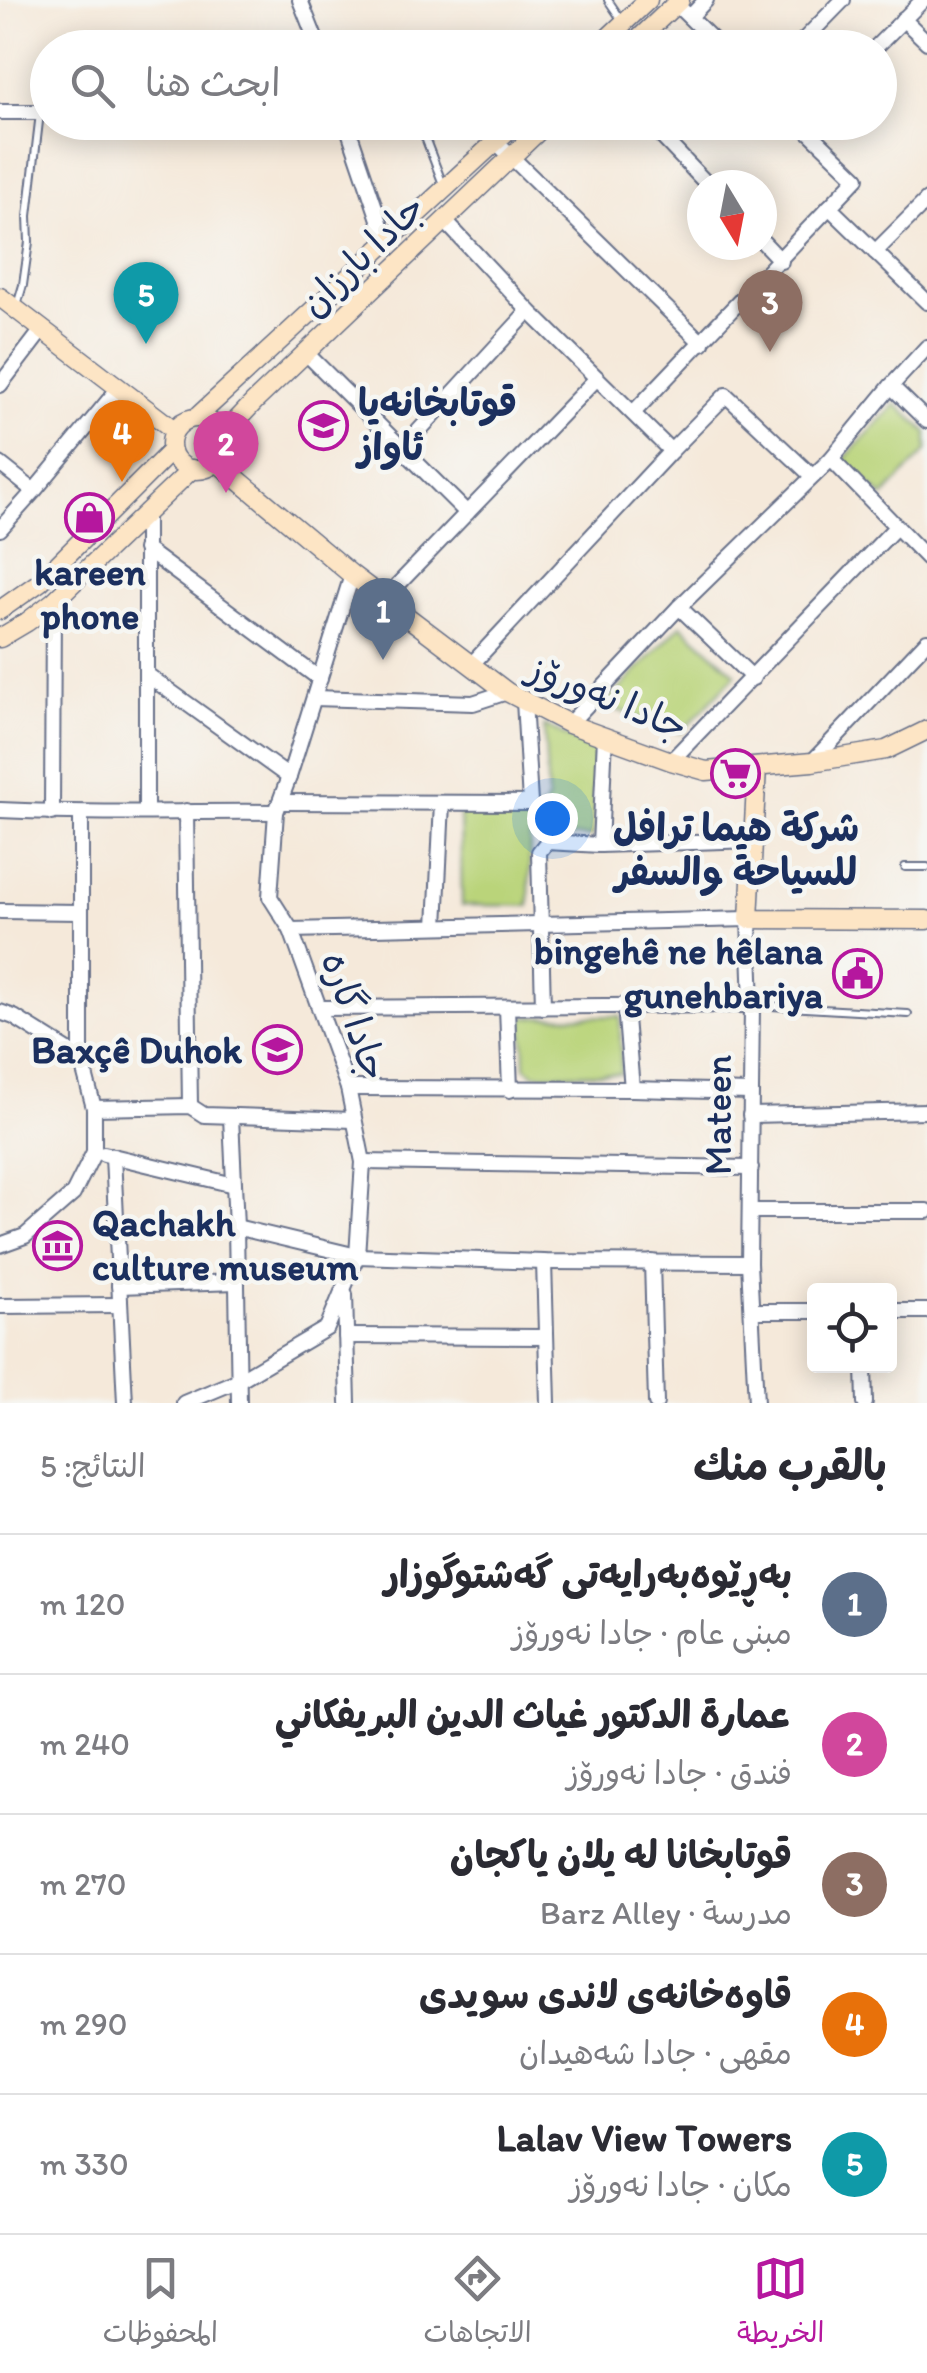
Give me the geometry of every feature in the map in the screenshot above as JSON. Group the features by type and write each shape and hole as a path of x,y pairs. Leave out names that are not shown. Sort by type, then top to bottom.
{"main road":[{"path":"616,30 648,0"},
{"path":"652,30 682,7"},
{"name":"جادا بارزان","path":"222,436 529,140"},
{"name":"جادا بارزان","path":"197,417 496,142"},
{"path":"0,297 174,430"},
{"path":"197,417 213,422 222,436 217,462 200,470 179,463 172,451 171,437 184,420 197,417"},
{"path":"0,610 40,582 172,451"},
{"name":"جادا نەورۆز","path":"217,462 352,575 472,666 516,697 569,724 706,771 812,762 886,750 927,730"},
{"path":"0,638 53,602 192,469"},
{"name":"Mateen","path":"748,919 757,766"},
{"path":"748,919 927,920"}],"street":[{"path":"300,0 312,30"},
{"path":"704,30 682,7 706,0"},
{"path":"814,30 843,0"},
{"path":"893,30 923,0"},
{"path":"903,20 927,42"},
{"path":"0,112 30,112"},
{"path":"352,140 388,242"},
{"path":"665,140 694,170"},
{"path":"633,414 857,178 818,140"},
{"path":"496,142 702,342"},
{"path":"875,252 927,200"},
{"path":"829,207 927,302"},
{"path":"444,220 529,311 671,451"},
{"path":"777,256 781,260"},
{"path":"402,449 529,311"},
{"path":"0,384 42,330"},
{"path":"569,724 679,607 831,459 927,347"},
{"path":"307,354 467,513"},
{"path":"384,599 597,378"},
{"path":"891,386 927,421"},
{"path":"0,528 119,388"},
{"path":"472,666 726,395 812,476"},
{"path":"831,459 927,558"},
{"path":"0,464 34,492"},
{"path":"146,511 146,812"},
{"path":"671,761 896,528"},
{"path":"146,549 320,679"},
{"name":"جادا گارە","path":"184,1403 239,1380 327,1328 357,1256 363,1162 348,1088 291,930 270,898 278,807 352,575"},
{"path":"52,813 53,602"},
{"path":"679,607 753,678"},
{"path":"812,762 927,641"},
{"path":"146,674 290,777"},
{"path":"0,810 82,814 530,803 516,697 473,703 314,698"},
{"path":"600,845 605,736"},
{"path":"436,926 442,803"},
{"path":"186,811 190,1106"},
{"path":"0,1246 25,1236 74,1194 94,1152 94,1108 81,1059 82,814"},
{"path":"543,1007 538,852 546,842 600,845 754,840"},
{"path":"0,911 80,912"},
{"path":"291,930 748,919"},
{"name":"Mateen","path":"748,919 752,1005 749,1263 756,1403"},
{"path":"320,1008 752,1005"},
{"path":"625,1006 632,1089"},
{"path":"506,1007 510,1090"},
{"path":"0,1012 81,1059"},
{"path":"348,1088 750,1092"},
{"path":"94,1108 190,1106 204,1115 354,1120"},
{"path":"750,1115 927,1111"},
{"path":"231,1117 239,1403"},
{"path":"94,1152 234,1186"},
{"path":"112,1156 125,1403"},
{"path":"363,1162 751,1168"},
{"path":"750,1211 927,1211"},
{"path":"236,1227 357,1256 749,1263"},
{"path":"544,1262 548,1403"},
{"path":"652,1262 656,1403"},
{"path":"119,1286 237,1282"},
{"path":"345,1285 348,1403"},
{"path":"0,1306 120,1305"},
{"path":"752,1311 807,1311"},
{"path":"897,1311 927,1311"},
{"path":"346,1336 546,1337"},
{"path":"864,1373 865,1403"}],"lane":[{"path":"608,0 624,23"},
{"path":"16,310 29,242 28,216 40,140"},
{"path":"426,140 444,189"},
{"path":"905,867 927,866"},
{"path":"752,1005 908,1014"}],"green space":[{"path":"896,404 927,432 927,450 883,497 843,460"},
{"path":"681,625 736,674 681,733 604,705"},
{"path":"544,726 595,749 593,837 530,836 529,906 462,905 460,811 538,810 544,806 548,798"},
{"path":"620,1016 621,1073 534,1074 525,1067 523,1017"}],"place":[{"name":"Lalav View Towers","path":"146,344"},
{"name":"قوتابخانا له يلان ياكجان","path":"770,352"},
{"name":"قوتابخانەیا ئاواز","path":"323,425"},
{"name":"قاوەخانەی لاندی سویدی","path":"122,482"},
{"name":"عمارة الدكتور غياث الدين البريفكاني","path":"226,493"},
{"name":"kareen phone","path":"90,518"},
{"name":"بەڕێوەبەرایەتی گەشتوگوزار","path":"383,660"},
{"name":"شركة هيما ترافل للسياحة والسفر","path":"736,774"},
{"name":"bingehê ne hêlana gunehbariya","path":"858,973"},
{"name":"Baxçê Duhok","path":"277,1050"},
{"name":"Qachakh culture museum","path":"57,1245"}]}
